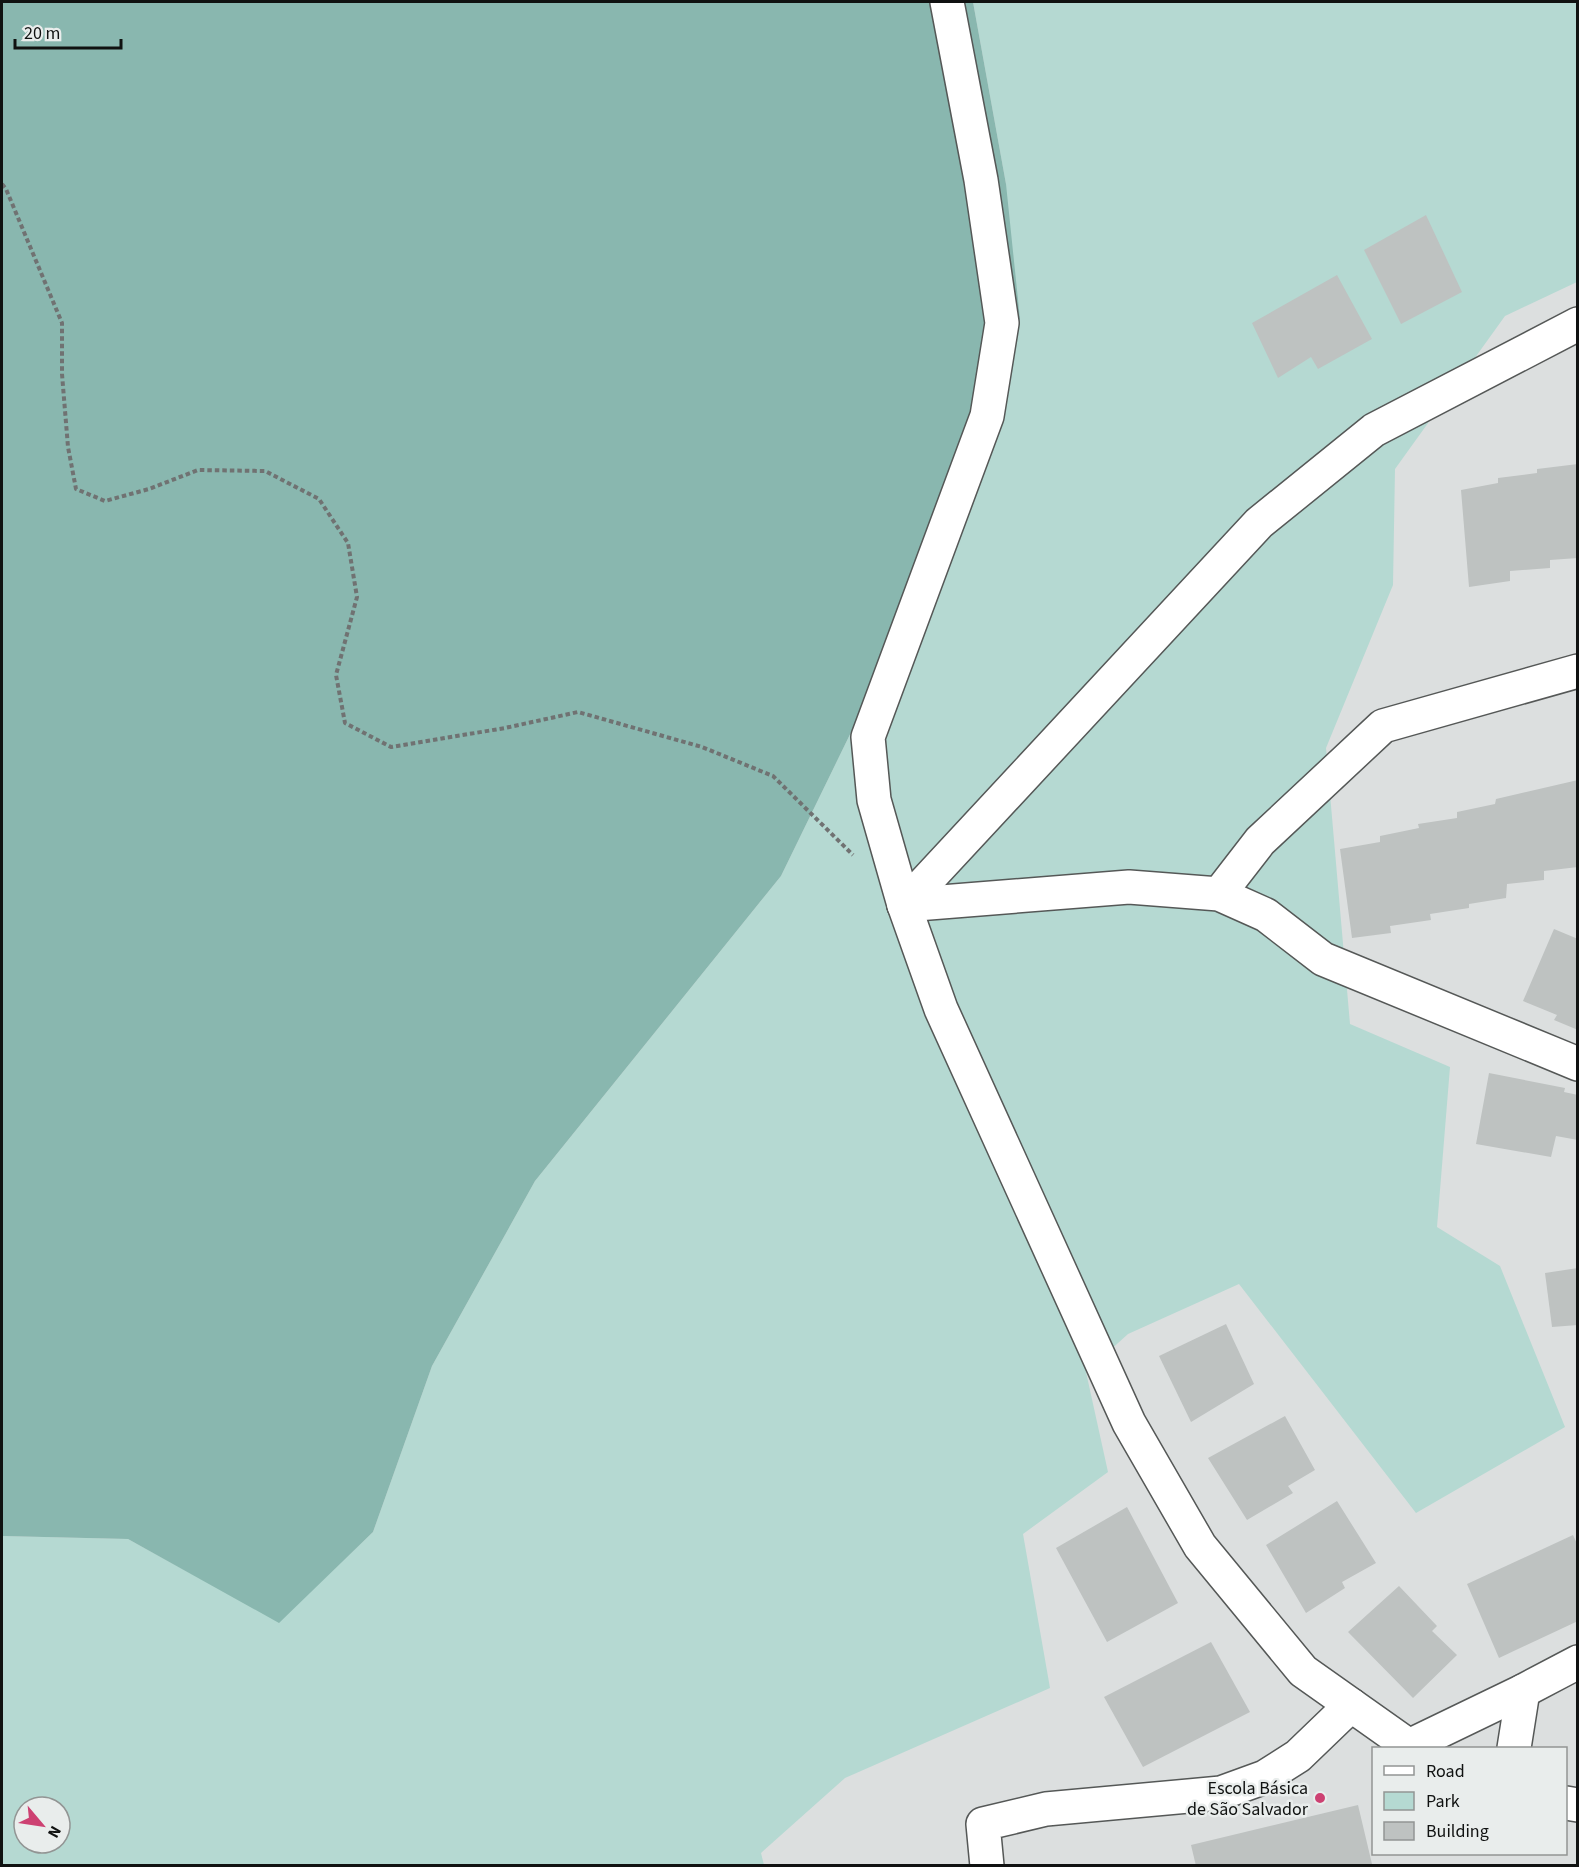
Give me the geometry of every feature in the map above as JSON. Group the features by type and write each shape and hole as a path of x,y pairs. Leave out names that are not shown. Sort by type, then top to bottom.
{"street":[{"path":"947,2 981,180 1002,322 987,416 868,737 874,800 904,905 940,1009 1129,1422 1200,1546 1304,1671 1413,1747 1578,1662"},
{"path":"904,905 1259,523 1374,430 1578,324"},
{"path":"1219,894 1260,841 1383,726 1578,671"},
{"path":"904,905 1129,887 1219,894 1266,915 1323,959 1578,1064"},
{"path":"1514,1747 1523,1691"},
{"path":"987,1866 983,1824 1046,1809 1221,1793 1265,1777 1298,1756 1351,1705"}],"path":[{"path":"2,184 62,323 62,374 68,447 76,489 105,501 149,489 198,470 265,471 319,499 348,543 357,597 336,675 345,723 391,747 505,728 578,711 702,747 772,776 855,857"}],"green space":[{"path":"2,2 973,2 1006,184 1020,319 989,449 781,876 535,1181 432,1366 373,1532 279,1623 128,1539 2,1536"},
{"path":"973,2 1577,2 1577,282 1505,316 1395,469 1393,585 1326,748 1350,1024 1450,1067 1437,1227 1500,1266 1565,1427 1416,1513 1239,1284 1128,1334 1086,1372 1108,1472 1023,1534 1050,1688 845,1778 761,1853 764,1865 2,1866 2,1536 128,1539 279,1622 373,1532 432,1366 535,1181 781,876 989,449 1006,184"}],"building":[{"path":"1426,215 1462,292 1401,324 1364,250"},
{"path":"1337,275 1372,339 1318,369 1311,357 1278,378 1252,323"},
{"path":"1578,464 1578,558 1550,560 1550,568 1510,571 1510,581 1469,587 1461,490 1498,483 1498,478 1537,473 1537,469"},
{"path":"1578,780 1578,867 1544,871 1544,880 1507,884 1506,898 1469,904 1469,908 1430,914 1431,920 1390,926 1391,933 1352,938 1340,849 1380,842 1380,836 1419,828 1418,824 1457,818 1457,812 1495,804 1496,799"},
{"path":"1554,929 1578,939 1578,1030 1554,1020 1557,1015 1523,1001"},
{"path":"1489,1073 1565,1088 1564,1092 1578,1095 1578,1140 1556,1136 1551,1157 1476,1144"},
{"path":"1578,1268 1578,1325 1552,1327 1545,1273"},
{"path":"1226,1324 1254,1384 1191,1422 1159,1356"},
{"path":"1285,1416 1315,1470 1288,1486 1293,1493 1247,1520 1208,1458"},
{"path":"1337,1501 1376,1563 1342,1582 1345,1588 1306,1613 1266,1545"},
{"path":"1127,1507 1178,1603 1107,1642 1056,1548"},
{"path":"1573,1535 1578,1546 1578,1621 1499,1658 1467,1584"},
{"path":"1399,1586 1437,1626 1432,1631 1457,1655 1413,1698 1348,1632"},
{"path":"1211,1642 1250,1712 1143,1767 1104,1697"},
{"path":"1358,1805 1372,1864 1364,1866 1196,1866 1191,1845"}],"place":[{"name":"Escola Básica de São Salvador","path":"1320,1798"}]}
